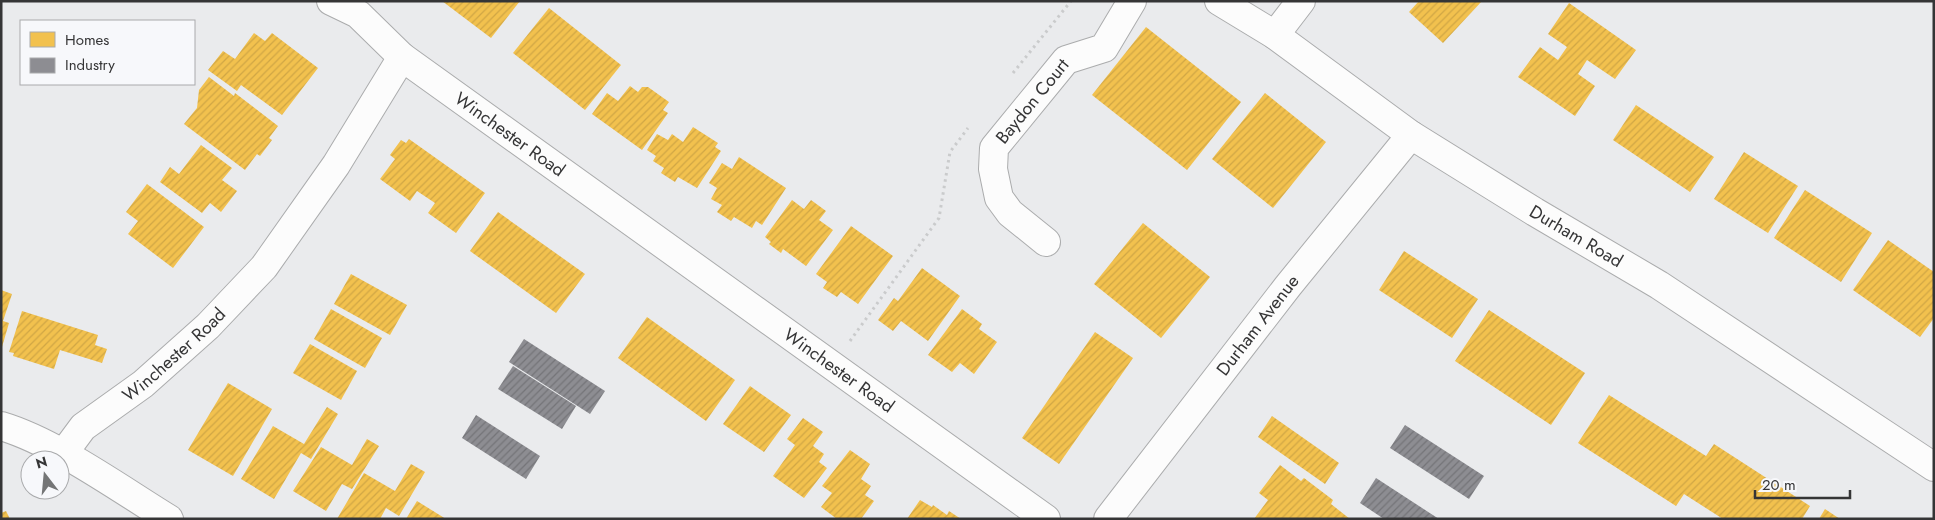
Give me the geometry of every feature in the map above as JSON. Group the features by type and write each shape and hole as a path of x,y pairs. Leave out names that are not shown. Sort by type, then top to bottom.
{"street":[{"path":"332,1 358,14 402,57"},
{"name":"Baydon Court","path":"1046,242 1010,213 999,198 993,168 994,148 1066,60 1104,48 1132,1"},
{"name":"Durham Road","path":"1219,1 1275,35 1411,135 1534,212 1659,285 1934,468"},
{"path":"1275,35 1301,1"},
{"name":"Winchester Road","path":"66,450 83,426 143,384 208,326 264,266 336,164 402,57 1046,519"},
{"name":"Durham Avenue","path":"1108,519 1288,286 1411,135"},
{"path":"1,426 22,432 56,450"},
{"path":"70,458 169,519"}],"path":[{"path":"1010,76 1071,1"},
{"path":"833,366 939,218 950,152 974,122"}],"building: Homes":[{"path":"442,1 520,1 491,38"},
{"path":"1419,1 1482,1 1443,43 1409,12"},
{"path":"1569,3 1636,50 1615,79 1587,60 1578,74 1595,86 1575,116 1518,77 1540,47 1558,60 1567,47 1548,34"},
{"path":"549,8 621,65 585,110 513,53"},
{"path":"1146,27 1241,102 1187,170 1092,95"},
{"path":"254,33 265,41 272,33 318,68 282,115 241,85 237,91 208,70 223,51 235,59"},
{"path":"209,77 234,96 235,93 278,126 269,138 272,140 260,156 257,154 245,170 184,124 197,108 199,90"},
{"path":"630,86 638,92 642,87 648,87 669,102 663,110 668,113 642,150 592,114 607,93 618,101"},
{"path":"1265,93 1326,142 1273,208 1212,159"},
{"path":"1636,105 1714,157 1690,192 1613,140"},
{"path":"693,127 718,143 715,147 721,151 697,188 678,177 675,182 661,173 664,168 653,161 656,156 647,150 657,134 668,140 672,134 683,142"},
{"path":"409,139 485,193 456,233 428,213 435,203 417,191 410,201 380,179 395,159 390,155 401,140 406,143"},
{"path":"201,145 232,168 222,180 237,191 221,212 210,203 202,213 160,182 170,167 179,174"},
{"path":"1744,152 1798,186 1768,233 1714,199"},
{"path":"739,157 786,188 762,225 756,221 752,228 734,217 731,221 717,212 722,205 711,199 717,188 709,183 722,163 732,169"},
{"path":"147,184 204,227 173,268 128,234 138,221 126,212"},
{"path":"1805,190 1872,233 1841,282 1774,238"},
{"path":"792,200 804,209 811,200 826,211 819,220 833,230 806,266 783,249 781,253 769,244 771,242 765,237"},
{"path":"498,212 585,274 556,313 470,251"},
{"path":"1143,223 1210,277 1161,338 1094,284"},
{"path":"851,226 893,256 858,304 841,292 837,297 823,288 827,282 816,274"},
{"path":"1888,240 1934,272 1934,318 1920,337 1853,290"},
{"path":"1404,251 1478,299 1452,338 1379,290"},
{"path":"922,268 960,296 928,341 901,321 893,331 878,320 894,298 898,301"},
{"path":"351,274 407,305 390,335 334,304"},
{"path":"1,290 12,294 3,321 9,323 2,347"},
{"path":"331,309 382,338 365,368 314,339"},
{"path":"962,309 982,324 979,329 997,342 974,374 960,363 952,372 928,355"},
{"path":"1489,310 1585,373 1551,425 1455,361"},
{"path":"22,311 98,335 95,345 107,349 102,363 60,350 54,369 13,356 14,353 9,352"},
{"path":"647,317 735,380 706,421 618,358"},
{"path":"1095,332 1133,358 1059,464 1022,438"},
{"path":"310,344 357,371 341,400 293,373"},
{"path":"228,383 272,409 233,476 188,450"},
{"path":"750,386 791,415 764,452 723,424"},
{"path":"1609,395 1706,456 1714,444 1810,506 1802,519 1723,519 1684,494 1676,506 1578,443"},
{"path":"327,407 338,414 311,459 301,453 274,499 241,479 273,426 304,444"},
{"path":"1272,416 1339,463 1325,484 1258,437"},
{"path":"803,418 823,432 813,446 824,454 819,462 827,468 804,498 773,476 795,445 787,439"},
{"path":"367,439 379,446 352,489 342,484 326,511 293,491 321,447 352,465"},
{"path":"850,450 870,464 861,479 871,486 865,495 874,501 861,519 837,519 821,507 832,493 822,486"},
{"path":"411,464 425,472 399,516 386,508 380,519 337,519 364,473 395,491"},
{"path":"1280,465 1301,481 1304,478 1333,500 1331,504 1350,519 1254,519 1268,500 1259,493"},
{"path":"920,500 932,507 933,505 947,515 949,511 961,519 907,519"},
{"path":"417,501 446,519 406,519"},
{"path":"1825,509 1840,519 1819,519"},
{"path":"6,511 10,519 1,519 1,513"}],"building: Industry":[{"path":"524,339 605,391 590,414 509,362"},
{"path":"513,366 576,406 562,429 498,389"},
{"path":"476,415 540,456 526,479 462,438"},
{"path":"1405,425 1484,476 1469,499 1390,448"},
{"path":"1376,478 1439,519 1384,519 1360,503"}]}
